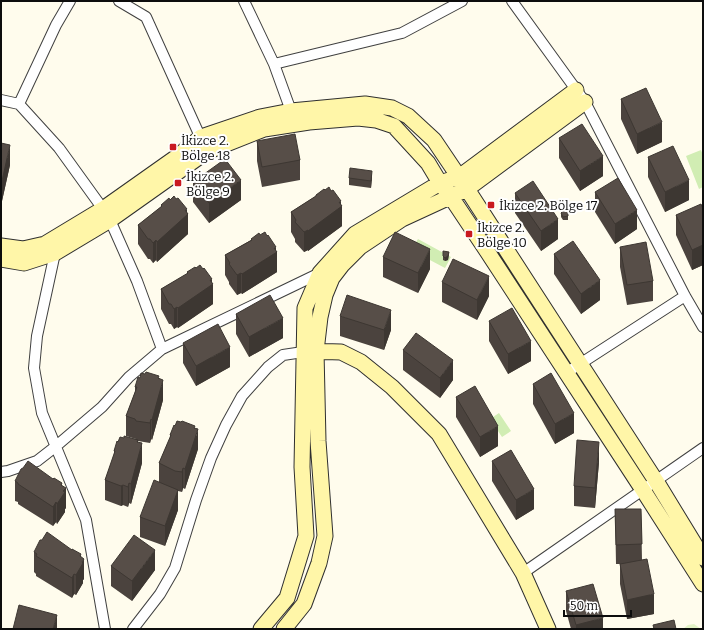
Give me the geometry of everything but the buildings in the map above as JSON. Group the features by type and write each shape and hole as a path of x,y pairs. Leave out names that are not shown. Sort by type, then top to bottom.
{"main road":[{"path":"261,629 287,598 306,536 302,467 309,351 320,317 325,295 332,278 342,265 360,247 402,220 451,197 463,183 580,96"},
{"path":"1,259 24,263 55,253 106,215 201,137 260,117 291,111 365,104 392,108 408,116 434,140 463,183 580,364 650,485 703,584"},
{"path":"1,246 23,249 45,244 106,215 206,152 264,129 309,122 358,118 376,120 394,126 428,163 566,373 703,558"},
{"path":"284,629 304,604 319,563 325,536 318,441 305,308 320,272 355,234 440,183 463,183"},
{"path":"309,351 341,352 361,362 392,387 439,434 524,573 548,629"}],"street":[{"path":"19,104 56,25 70,1"},
{"path":"118,1 146,17 201,137 206,152"},
{"path":"244,1 274,64 291,111"},
{"path":"274,64 402,33 462,1"},
{"path":"512,1 580,96 685,296 703,327"},
{"path":"1,100 19,104 59,148 106,215 136,280 162,349"},
{"path":"55,253 37,336 34,368 42,413 55,447 72,482 86,520 105,629"},
{"path":"1,472 37,461 102,407 129,377 162,349 320,272"},
{"path":"566,373 685,296"},
{"path":"132,629 160,594 175,568 211,458 226,425 242,396 268,367 278,359 283,356 309,351"},
{"path":"524,573 703,448"}],"green space":[{"path":"701,150 703,155 703,187 699,189 686,156"},
{"path":"418,239 451,257 445,268 411,250"},
{"path":"499,413 511,431 502,437 490,419"},
{"path":"694,624 701,629 683,629 688,625"}],"place":[{"name":"İkizce 2. Bölge 18","path":"173,147"},
{"name":"İkizce 2. Bölge 9","path":"178,183"},
{"name":"İkizce 2. Bölge 17","path":"491,205"},
{"name":"İkizce 2. Bölge 10","path":"469,234"}]}
